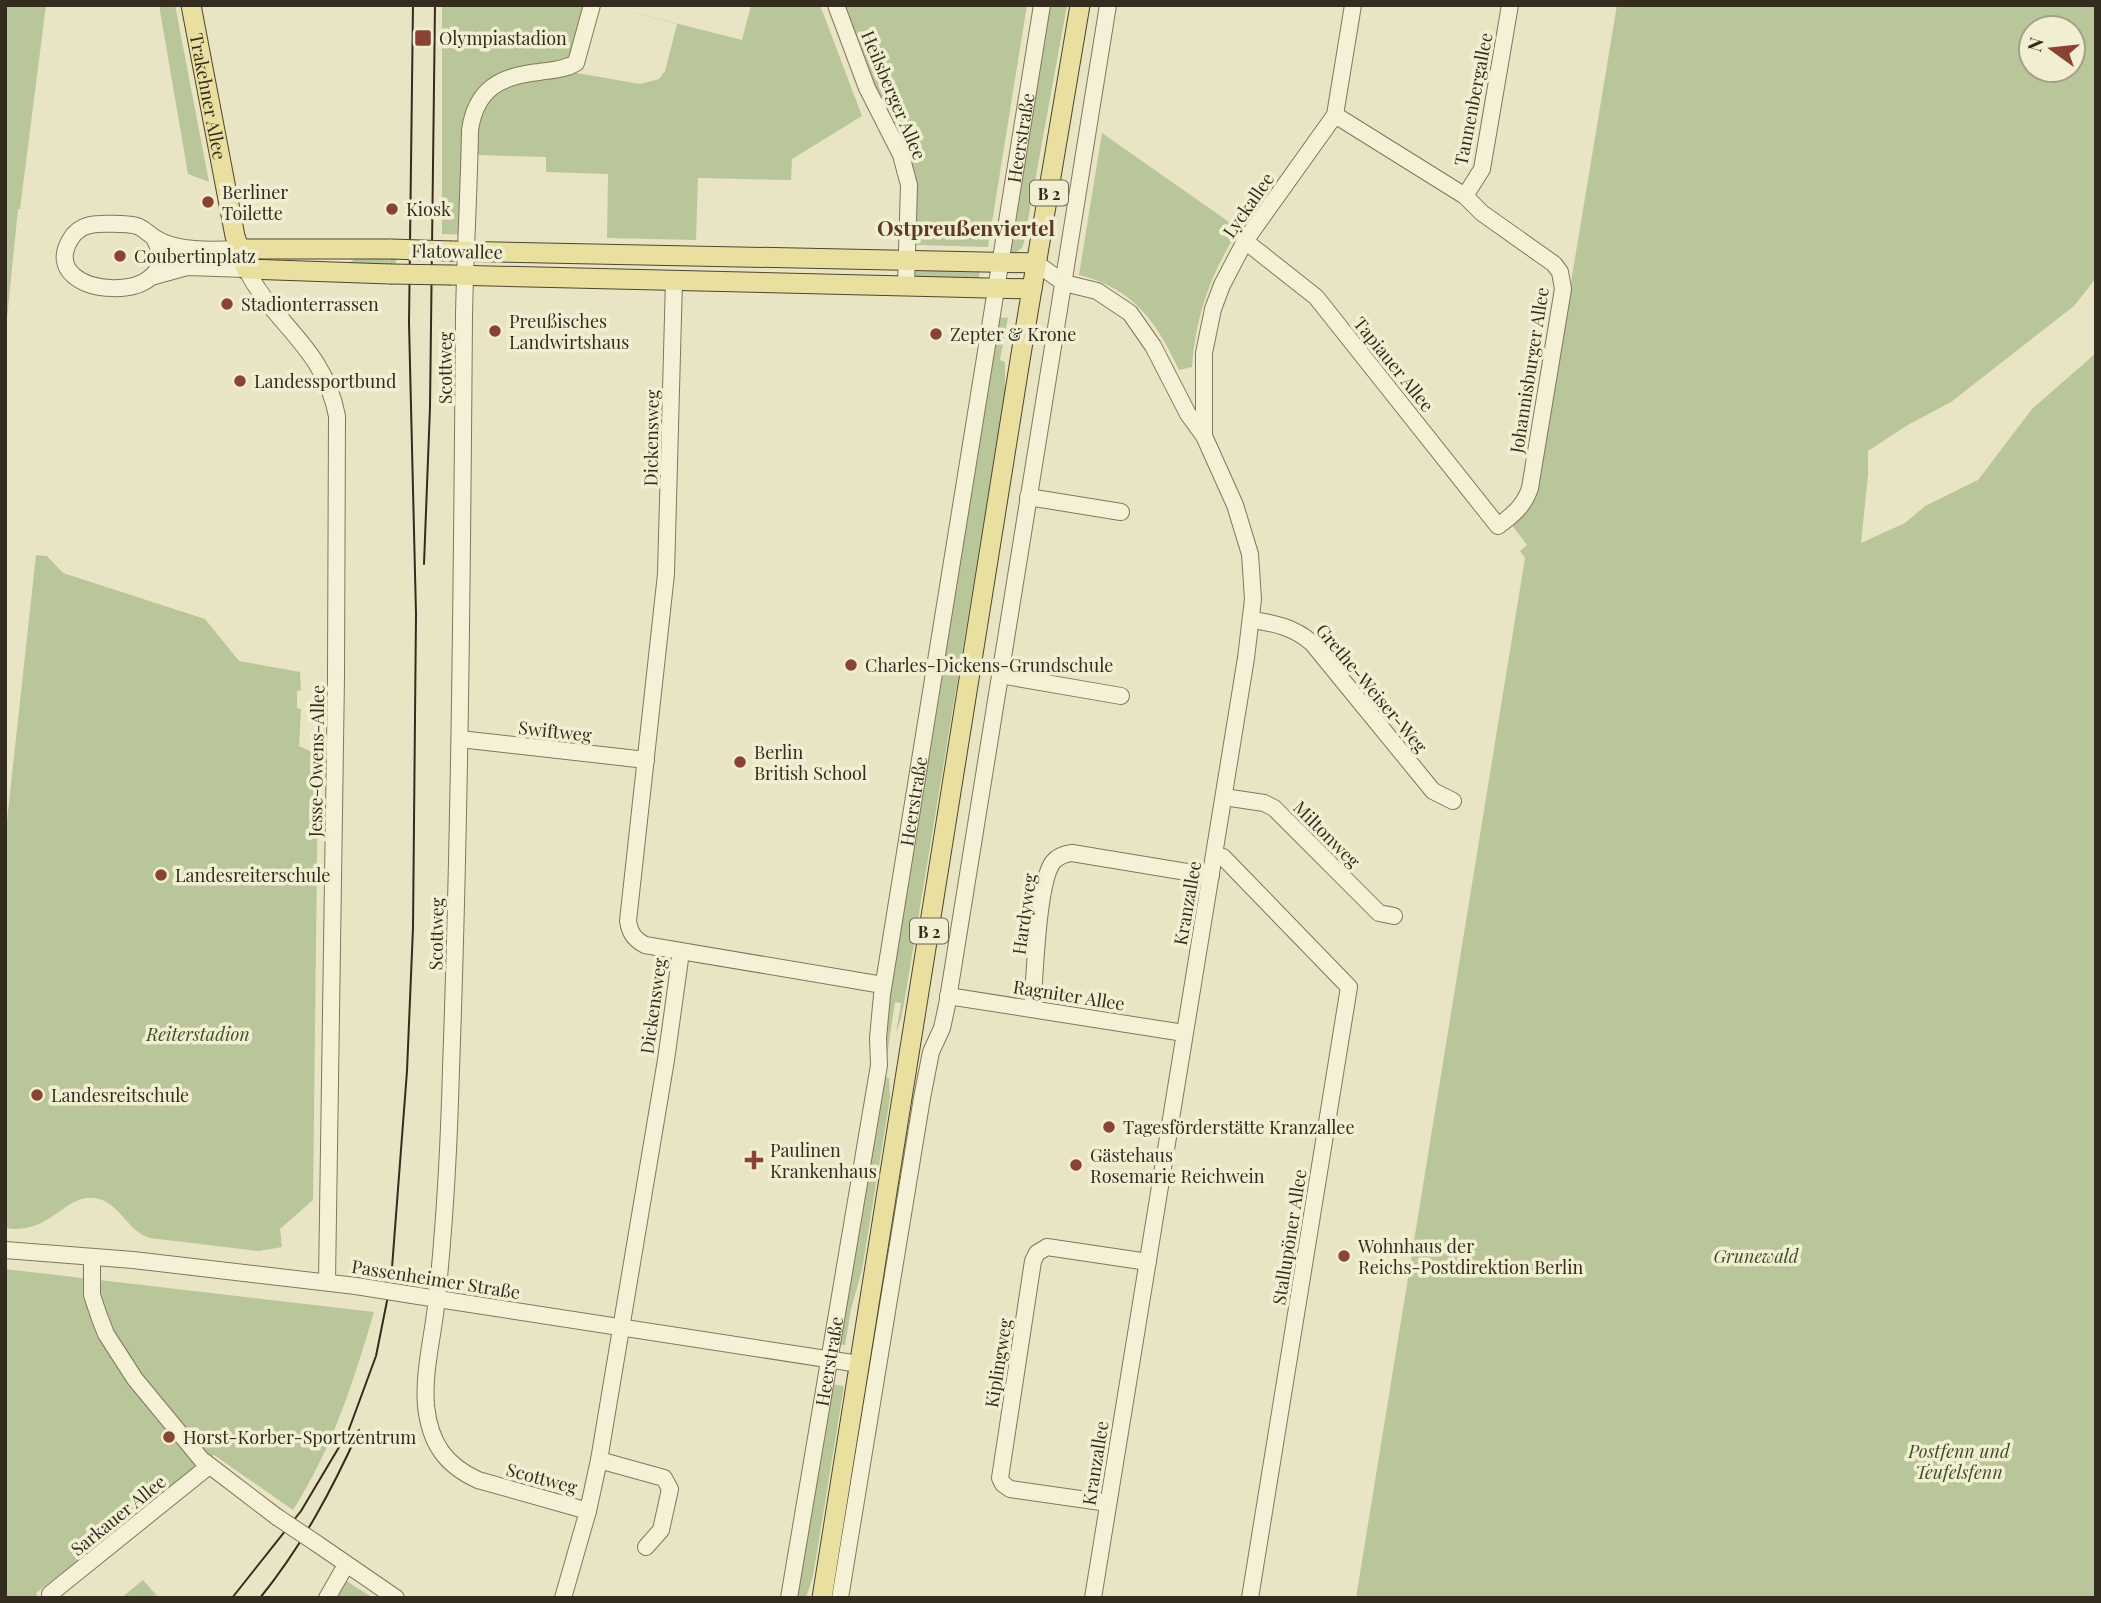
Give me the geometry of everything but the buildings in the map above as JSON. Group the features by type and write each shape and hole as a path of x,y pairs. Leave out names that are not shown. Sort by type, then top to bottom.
{"main road":[{"name":"Trakehner Allee","path":"191,5 239,249 246,269"},
{"name":"Heerstraße","path":"822,1598 1080,5"},
{"name":"Flatowallee","path":"239,249 391,249 1036,264"},
{"path":"674,257 674,280"},
{"name":"Flatowallee","path":"246,269 1032,289"}],"street":[{"name":"Scottweg","path":"589,1511 478,1480 454,1467 438,1449 428,1422 426,1403 429,1298 451,1070 460,740 458,275 470,130 476,107 490,88 501,80 520,74 561,70 576,62 592,5"},
{"name":"Heilsberger Allee","path":"836,5 867,88 906,170 909,185 906,286"},
{"name":"Heerstraße","path":"789,1598 879,1065 878,1038 883,985 1042,5"},
{"path":"840,1598 922,1098 931,1052 942,1028 948,996 1108,5"},
{"name":"Lyckallee","path":"1205,436 1204,353 1213,309 1245,241 1335,115 1353,5"},
{"name":"Tannenbergallee","path":"1465,196 1482,169 1510,5"},
{"name":"Johannisburger Allee","path":"1335,115 1465,196 1482,213 1554,264 1560,272 1563,289 1530,488 1526,500 1517,511 1498,526"},
{"path":"91,224 135,225 146,229 154,238 160,255 158,267 142,284 130,287 87,285 69,270 66,253 71,237 91,224"},
{"path":"154,238 183,247 239,249"},
{"name":"Tapiauer Allee","path":"1245,241 1316,297 1498,526"},
{"path":"1036,264 1064,284"},
{"path":"151,277 187,267 246,269"},
{"name":"Jesse-Owens-Allee","path":"246,269 267,303 319,365 330,386 337,416 327,1282"},
{"name":"Dickensweg","path":"563,1598 589,1511 599,1460 664,1072 681,952 645,945 636,940 630,932 628,921 666,574 674,280"},
{"path":"1032,289 1064,284"},
{"name":"Kranzallee","path":"1064,284 1097,291 1130,313 1153,346 1188,414 1205,436 1245,532 1252,577 1251,620 1224,797 1093,1598"},
{"path":"1175,387 1203,377"},
{"path":"1028,497 1121,512"},
{"name":"Grethe-Weiser-Weg","path":"1251,620 1301,633 1433,791 1453,801"},
{"path":"1000,675 1121,696"},
{"name":"Swiftweg","path":"460,740 646,760"},
{"name":"Miltonweg","path":"1224,797 1264,803 1274,808 1379,913 1394,916"},
{"name":"Hardyweg","path":"1032,1009 1041,900 1049,869 1063,854 1072,853 1211,876"},
{"name":"Stallupöner Allee","path":"1214,855 1223,857 1349,987 1250,1598"},
{"path":"681,952 883,985"},
{"name":"Ragniter Allee","path":"948,996 1184,1033"},
{"name":"Kiplingweg","path":"1108,1503 1010,1489 1000,1478 1033,1261 1037,1253 1047,1247 1148,1262"},
{"name":"Passenheimer Straße","path":"5,1250 92,1256 327,1282 859,1364"},
{"path":"92,1256 92,1295 106,1334 159,1411 209,1466 277,1517 397,1598"},
{"path":"599,1460 664,1478 668,1483 670,1489 661,1530 646,1547"},
{"name":"Sarkauer Allee","path":"50,1594 209,1466"},
{"path":"327,1598 346,1565"}],"green space":[{"path":"5,5 46,5 18,209 5,338"},
{"path":"159,5 175,5 209,182 188,174"},
{"path":"442,5 595,5 577,73 640,84 659,79 665,71 677,24 604,5 742,40 751,5 820,5 862,116 792,159 791,180 698,178 696,240 607,238 608,174 546,172 546,157 476,155 475,235 442,234"},
{"path":"843,5 1027,5 988,247 916,245 915,185"},
{"path":"1047,5 1067,5 1024,242 1022,248 1015,253 1006,253"},
{"name":"Grunewald","path":"1617,5 2096,5 2096,278 2074,306 1951,402 1906,426 1868,451 1861,543 1905,523 1925,506 1978,480 2032,409 2096,353 2096,1598 1356,1598 1525,558 1520,551 1527,545 1511,524 1535,499"},
{"path":"1102,133 1239,229 1206,295 1197,330 1192,367 1179,370 1152,322 1129,298 1098,281 1079,275"},
{"path":"357,257 396,258 396,266 348,264"},
{"path":"980,269 979,279 915,278 915,270"},
{"path":"996,317 1008,318 1000,360 1005,362 1005,393 906,992 896,1033 901,1003 895,1002 884,1076 889,1078 890,1098 862,1270 851,1309 845,1345 836,1344 882,1021"},
{"name":"Landesreiterschule","path":"36,555 47,556 63,573 205,619 239,661 300,672 301,690 297,691 297,708 301,709 299,746 312,752 318,773 313,1200 280,1229 282,1247 259,1251 150,1238 135,1230 117,1210 103,1200 94,1198 73,1203 34,1226 5,1228 5,839"},
{"name":"Horst-Korber-Sportzentrum","path":"5,1269 374,1312 350,1389 331,1438 293,1510 214,1455 36,1593 39,1598 5,1598"},
{"path":"830,1384 844,1386 813,1576 806,1598 794,1598"},
{"path":"143,1580 159,1598 121,1598"},
{"path":"345,1580 373,1598 335,1598"}],"tram line":[{"path":"232,1598 301,1511 348,1432 376,1356 391,1281 407,1071 413,928 416,614 409,323 413,5"},
{"path":"424,564 430,407 435,5"},
{"path":"260,1598 315,1517 359,1430"}],"place":[{"name":"Olympiastadion","path":"423,38"},
{"name":"Berliner Toilette","path":"208,202"},
{"name":"Kiosk","path":"392,209"},
{"name":"Coubertinplatz","path":"120,256"},
{"name":"Stadionterrassen","path":"227,304"},
{"name":"Preußisches Landwirtshaus","path":"495,331"},
{"name":"Zepter & Krone","path":"936,334"},
{"name":"Landessportbund","path":"240,381"},
{"name":"Charles-Dickens-Grundschule","path":"851,665"},
{"name":"Berlin British School","path":"740,762"},
{"name":"Landesreiterschule","path":"161,875"},
{"name":"Landesreitschule","path":"37,1095"},
{"name":"Tagesförderstätte Kranzallee","path":"1109,1127"},
{"name":"Paulinen Krankenhaus","path":"754,1160"},
{"name":"Gästehaus Rosemarie Reichwein","path":"1076,1165"},
{"name":"Wohnhaus der Reichs-Postdirektion Berlin","path":"1344,1256"},
{"name":"Horst-Korber-Sportzentrum","path":"169,1437"}],"district":[{"name":"Ostpreußenviertel","path":"966,227"}],"park label":[{"name":"Reiterstadion","path":"198,1034"},
{"name":"Postfenn und Teufelsfenn","path":"1959,1461"}]}
